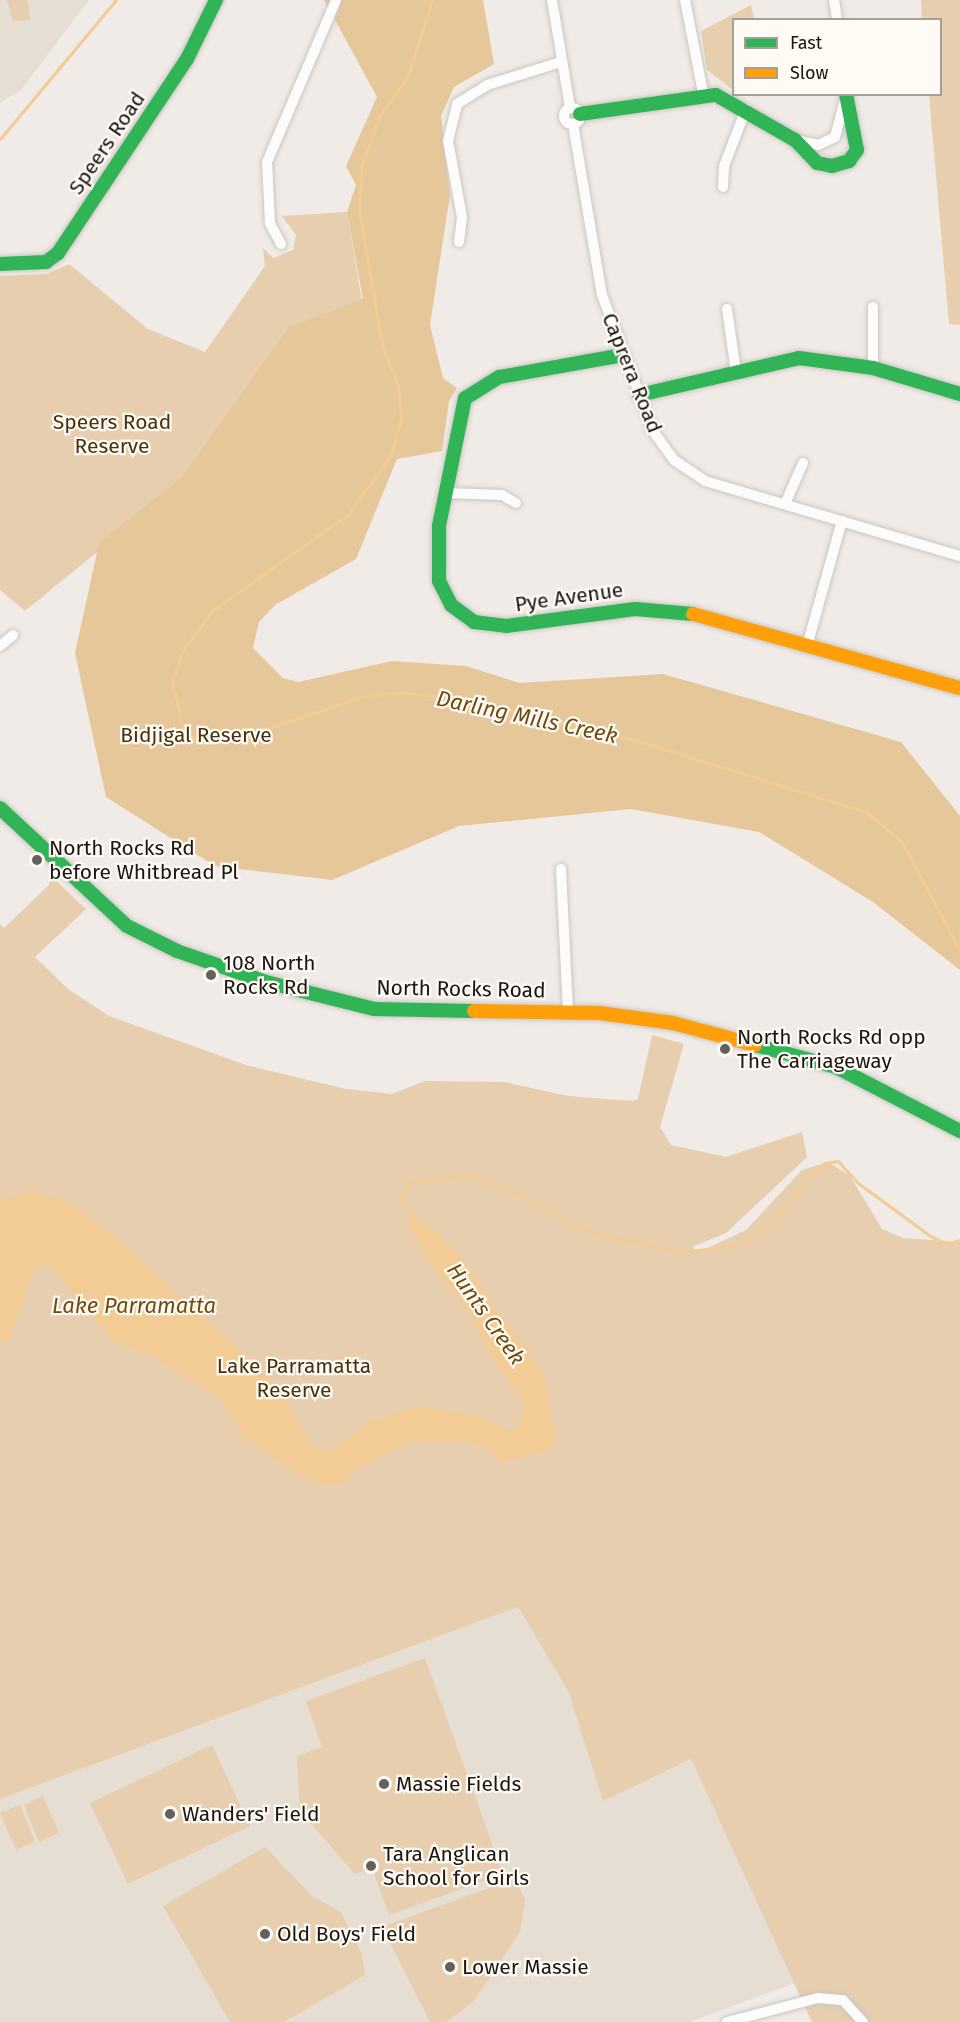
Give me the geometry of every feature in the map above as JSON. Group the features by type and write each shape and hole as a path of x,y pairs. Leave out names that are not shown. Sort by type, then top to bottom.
{"street":[{"name":"Speers Road","path":"0,264 46,262 58,253 184,64 216,0"},
{"path":"281,244 270,224 267,162 336,0"},
{"name":"Caprera Road","path":"552,0 561,62 574,115 594,264 623,355 663,447 687,472 960,556"},
{"path":"685,0 703,93"},
{"path":"834,0 837,18"},
{"path":"459,242 462,217 448,141 457,104 488,85 561,62"},
{"path":"574,115 703,93 746,109 795,140 825,166 854,156 858,137 847,96"},
{"path":"795,140 818,145 835,137 845,96"},
{"path":"723,187 724,166 746,109"},
{"path":"873,307 873,368"},
{"path":"727,309 736,372"},
{"name":"Pye Avenue","path":"623,355 499,377 473,389 460,412 445,493 439,581 451,605 474,622 527,626 635,609 675,609 960,688"},
{"path":"639,395 799,358 873,368 960,394"},
{"path":"785,504 803,463"},
{"path":"445,493 502,495 516,503"},
{"path":"807,646 842,521"},
{"path":"0,646 13,635"},
{"name":"North Rocks Road","path":"0,808 110,913 177,951 280,986 374,1009 631,1015 813,1059 960,1131"},
{"path":"561,869 568,1012"},
{"path":"727,2022 818,1998 843,2000 863,2022"}],"shaded area":[{"path":"0,0 89,0 21,90 0,103"},
{"name":"Tara Anglican School for Girls","path":"518,1607 568,1691 603,1800 691,1759 795,1983 690,2022 0,2022 0,1799"}],"green space":[{"path":"7,0 28,0 30,20 13,21"},
{"name":"Bidjigal Reserve","path":"324,0 483,0 494,64 454,87 441,116 450,195 430,325 443,378 457,388 449,401 442,451 397,459 356,559 275,605 259,622 253,648 283,678 298,682 392,661 466,666 519,683 663,674 901,742 960,816 960,970 873,902 759,832 631,809 459,826 332,880 215,866 106,797 75,653 99,543 182,477 289,327 363,299 347,212 356,185 346,166 377,97"},
{"path":"921,0 960,0 960,325 949,324 929,96 942,96 942,18 922,18"},
{"path":"751,5 754,18 732,18 732,89 707,70 701,31"},
{"name":"Speers Road Reserve","path":"347,212 367,331 25,611 0,590 0,276 47,274 69,264 148,329 205,352 265,266 263,248 273,258 293,250 296,235 282,216"},
{"name":"Lake Parramatta Reserve","path":"51,876 86,909 35,957 68,989 109,1016 246,1065 346,1089 392,1094 425,1081 504,1082 568,1096 633,1101 638,1099 652,1035 684,1044 660,1127 671,1145 726,1157 802,1132 807,1157 726,1233 692,1247 699,1252 746,1230 802,1170 828,1162 850,1176 882,1229 903,1238 960,1242 960,2022 812,2022 691,1759 603,1801 568,1691 518,1607 0,1799 0,924 4,928 49,885"},
{"name":"Massie Fields","path":"425,1658 503,1874 389,1915 372,1868 355,1874 300,1811 297,1756 322,1747 306,1701"},
{"name":"Wanders' Field","path":"212,1745 250,1826 128,1884 90,1803"},
{"path":"43,1796 59,1833 39,1842 24,1805"},
{"path":"20,1805 35,1842 16,1850 0,1813"},
{"name":"Old Boys' Field","path":"265,1847 312,1896 341,1912 362,1955 365,1975 284,2022 230,2022 163,1906"},
{"name":"Lower Massie","path":"514,1879 525,1899 520,1932 473,2002 446,2022 430,2022 382,1927"}],"water":[{"name":"Lake Parramatta","path":"33,1191 72,1204 114,1236 269,1377 308,1440 321,1451 336,1448 368,1423 418,1406 477,1416 507,1430 520,1424 524,1404 515,1388 488,1353 471,1315 426,1258 409,1228 408,1212 439,1233 459,1256 545,1376 555,1439 549,1450 501,1463 491,1450 469,1442 411,1441 352,1472 344,1483 327,1485 303,1477 241,1435 221,1399 152,1355 112,1341 50,1264 34,1268 9,1339 0,1343 0,1200"}],"waterway":[{"name":"Darling Mills Creek","path":"0,139 116,0"},
{"name":"Darling Mills Creek","path":"432,0 408,76 380,115 362,164 359,211 383,348 398,385 401,418 391,456 347,515 212,611 182,652 172,682 183,727 197,741 233,740 361,697 399,692 462,699 635,740 866,812 902,842 960,951"},
{"name":"Hunts Creek","path":"410,1215 401,1199 409,1182 468,1175 519,1193 580,1229 681,1252 741,1245 776,1219 806,1178 825,1163 838,1161 858,1183 929,1235 946,1244 960,1240"}],"traffic: fast":[{"path":"0,264 46,262 58,253 187,59 216,0"},
{"path":"580,114 716,95 795,140 817,163 832,166 849,161 857,150 846,96"},
{"path":"623,355 499,377 465,398 439,526 439,581 451,605 474,622 506,626 635,609 693,614"},
{"path":"639,395 799,358 873,368 960,394"},
{"path":"0,808 127,926 177,951 266,982 374,1009 474,1011"},
{"path":"755,1045 836,1067 960,1131"}],"traffic: slow":[{"path":"693,614 960,688"},
{"path":"474,1011 599,1013 673,1023 755,1045"}],"place":[{"name":"North Rocks Rd before Whitbread Pl","path":"37,860"},
{"name":"108 North Rocks Rd","path":"211,975"},
{"name":"North Rocks Rd opp The Carriageway","path":"725,1049"},
{"name":"Massie Fields","path":"384,1784"},
{"name":"Wanders' Field","path":"170,1814"},
{"name":"Tara Anglican School for Girls","path":"371,1866"},
{"name":"Old Boys' Field","path":"265,1934"},
{"name":"Lower Massie","path":"450,1967"}]}
